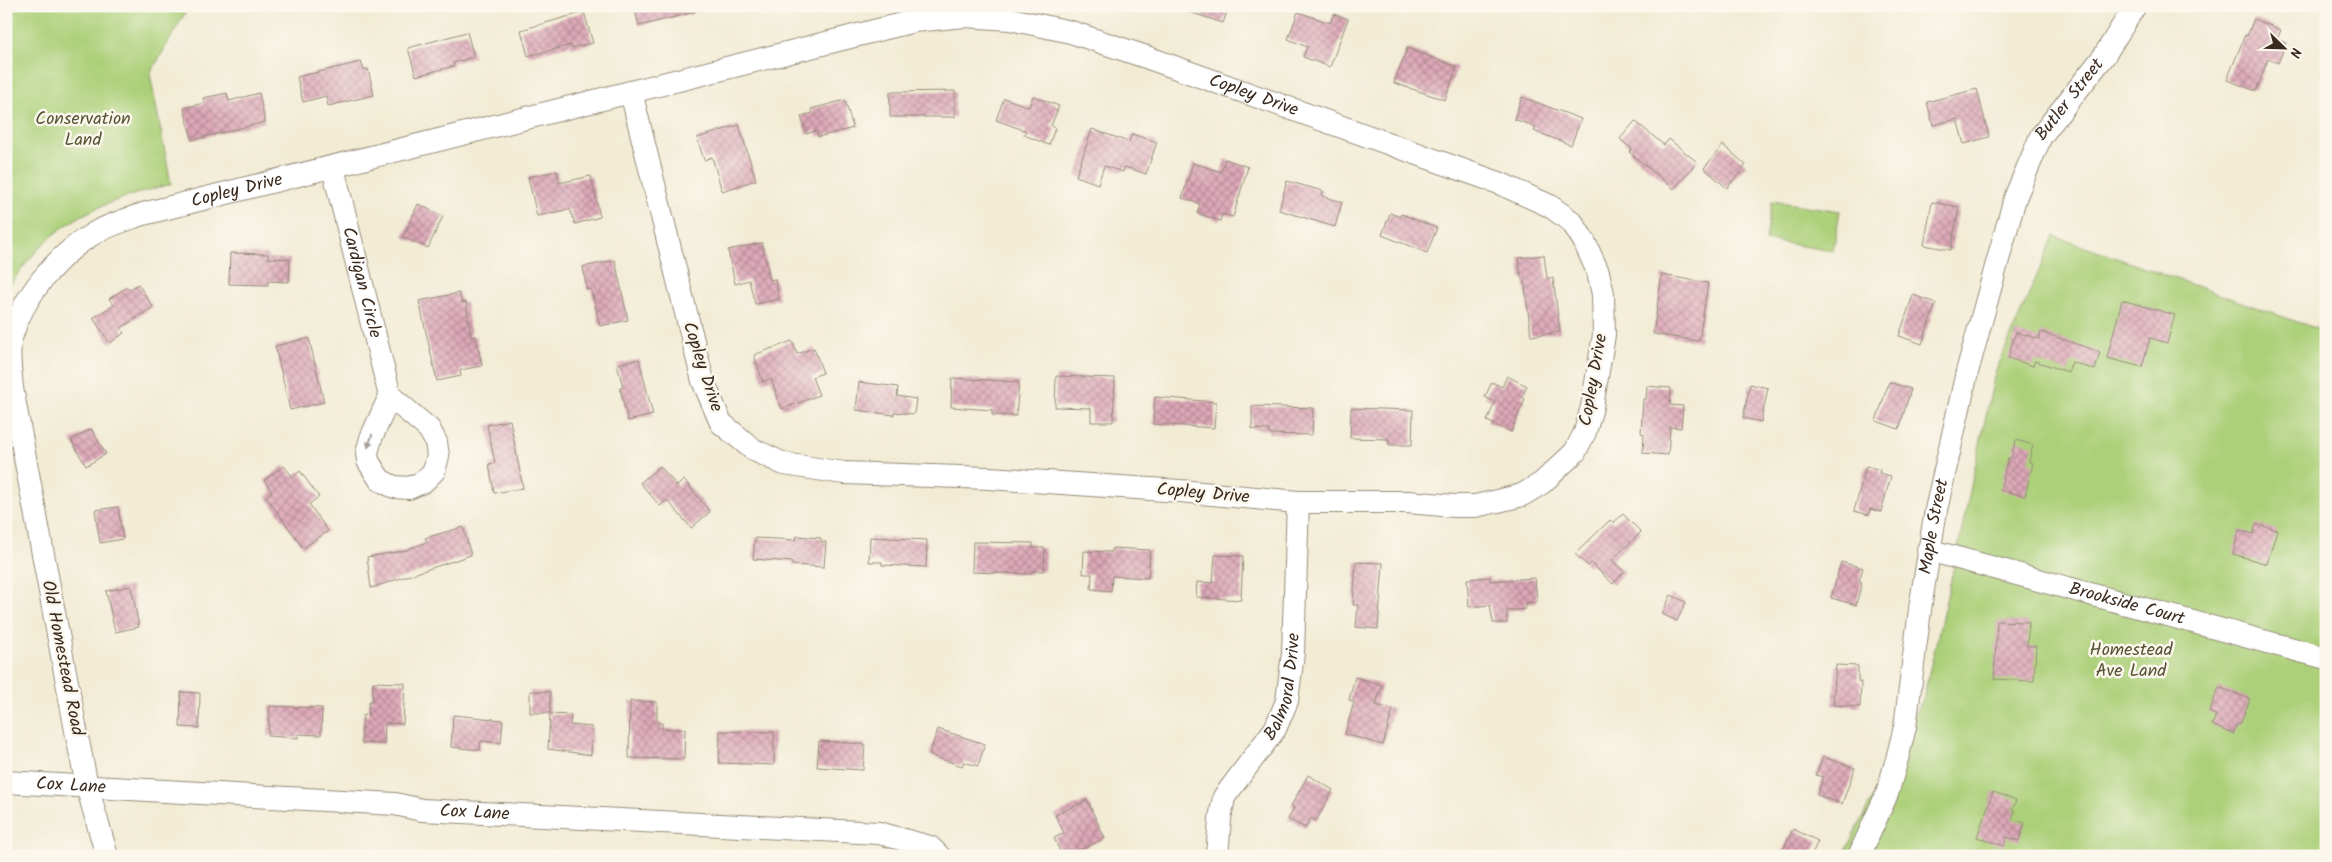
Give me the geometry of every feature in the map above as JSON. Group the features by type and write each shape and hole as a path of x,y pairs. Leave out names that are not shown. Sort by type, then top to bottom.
{"street":[{"name":"Butler Street","path":"2015,198 2041,136 2104,56 2135,6"},
{"name":"Copley Drive","path":"16,457 11,340 18,318 48,274 68,253 92,234 116,222 333,168 631,92 914,21 964,16 1010,19 1071,32 1498,183 1550,206 1572,222 1584,241 1598,272 1604,294 1604,334 1592,407 1585,432 1575,452 1542,483 1522,495 1475,506 1408,502 1298,502 1180,491 989,478 844,473 784,464 754,450 721,423 704,381 631,92"},
{"name":"Cardigan Circle","path":"333,168 390,396"},
{"name":"Maple Street","path":"1859,856 1887,794 1905,727 1928,550 1967,372 2015,198"},
{"name":"Old Homestead Road","path":"16,457 87,786 108,856"},
{"name":"Balmoral Drive","path":"1217,856 1224,797 1275,729 1287,701 1292,653 1298,502"},
{"name":"Brookside Court","path":"1928,550 2326,658"},
{"name":"Cox Lane","path":"6,782 395,804 422,810 879,833 930,847 939,856"}],"green space":[{"name":"Conservation Land","path":"6,6 189,6 150,74 171,184 96,208 76,219 57,232 40,248 6,292"},
{"path":"1772,201 1840,211 1833,251 1766,240"},
{"name":"Homestead Ave Land","path":"2054,236 2326,332 2326,856 1843,856 1923,699 1955,562 1995,373"}],"building":[{"path":"634,6 695,6 695,12 639,26"},
{"path":"1181,6 1229,6 1223,23 1180,9"},
{"path":"584,12 593,43 572,48 571,45 528,56 521,30"},
{"path":"1298,12 1330,23 1334,14 1348,19 1330,67 1303,57 1307,47 1288,39"},
{"path":"2254,19 2281,30 2277,39 2286,43 2278,63 2268,59 2256,91 2227,80 2245,35 2247,36"},
{"path":"467,32 474,57 453,63 454,66 416,76 408,48"},
{"path":"1407,48 1457,67 1445,100 1394,83"},
{"path":"361,62 364,70 368,69 374,95 328,106 326,96 303,102 297,77"},
{"path":"1977,89 1989,137 1964,144 1957,119 1933,125 1927,102"},
{"path":"955,91 955,117 890,117 890,92"},
{"path":"227,93 229,101 259,93 265,122 192,140 184,108 204,103 203,98"},
{"path":"1033,96 1059,106 1051,126 1055,128 1049,145 1024,135 1026,131 996,120 1004,98 1029,107"},
{"path":"1522,97 1581,119 1571,145 1534,131 1536,127 1514,119"},
{"path":"845,100 853,128 818,137 816,131 806,134 801,116 813,113 811,109"},
{"path":"1635,121 1664,145 1669,139 1697,162 1674,189 1629,152 1632,149 1620,139"},
{"path":"739,125 756,180 722,191 712,157 704,160 697,138"},
{"path":"1092,129 1129,142 1132,134 1157,142 1146,174 1125,167 1123,172 1104,166 1098,184 1076,176"},
{"path":"1723,145 1746,165 1727,188 1704,168"},
{"path":"1225,159 1248,167 1233,217 1222,214 1220,221 1197,213 1200,204 1182,198 1193,163 1221,172"},
{"path":"557,171 559,183 591,176 600,217 575,224 570,209 537,216 528,177"},
{"path":"1287,181 1323,191 1322,196 1342,202 1335,227 1279,210"},
{"path":"1932,202 1959,207 1951,250 1924,245"},
{"path":"418,204 443,216 428,248 403,237"},
{"path":"1390,213 1400,217 1401,214 1437,228 1427,253 1382,235"},
{"path":"762,243 770,280 775,279 779,299 755,304 749,280 735,284 728,250"},
{"path":"230,253 268,254 268,258 290,259 289,282 268,281 268,285 229,284"},
{"path":"1544,255 1547,278 1553,278 1560,332 1531,336 1524,278 1521,278 1519,258"},
{"path":"615,260 628,320 600,326 591,289 587,290 583,267"},
{"path":"1662,275 1708,283 1699,341 1653,334"},
{"path":"138,284 153,307 121,328 124,333 110,343 93,318 114,305 109,299 127,287 129,290"},
{"path":"459,293 462,303 466,302 471,337 476,336 482,366 460,370 461,376 437,381 419,301"},
{"path":"1913,295 1936,303 1922,344 1899,336"},
{"path":"2122,300 2175,315 2167,343 2150,338 2142,367 2107,358"},
{"path":"2016,332 2039,339 2041,332 2100,352 2095,370 2072,362 2068,372 2035,361 2033,366 2008,358"},
{"path":"309,338 324,402 290,410 275,346"},
{"path":"792,341 797,354 814,348 823,373 812,377 819,395 782,409 771,379 763,382 754,355"},
{"path":"639,359 653,415 628,421 620,388 623,387 617,364"},
{"path":"1056,376 1115,378 1113,422 1091,422 1091,408 1055,407"},
{"path":"1507,376 1527,386 1522,397 1525,399 1511,432 1487,421 1495,402 1485,397 1492,382 1502,387"},
{"path":"952,378 1019,382 1016,416 992,415 992,410 951,407"},
{"path":"859,382 898,387 897,396 916,399 914,414 894,412 894,415 856,410"},
{"path":"1889,382 1911,389 1899,429 1876,421"},
{"path":"1750,384 1768,388 1761,422 1743,418"},
{"path":"1647,386 1671,388 1670,405 1683,406 1681,428 1670,427 1668,455 1643,453 1644,434 1641,433 1643,399 1646,399"},
{"path":"1155,397 1216,402 1214,428 1153,424"},
{"path":"1252,406 1313,408 1312,435 1269,434 1269,430 1252,429"},
{"path":"1351,408 1413,410 1412,445 1389,445 1389,439 1350,438"},
{"path":"510,420 523,488 494,493 489,464 495,463 487,425"},
{"path":"91,429 106,454 86,466 71,440"},
{"path":"2016,440 2033,445 2029,462 2033,463 2025,496 2000,490 2008,458 2011,458"},
{"path":"284,466 293,477 300,471 319,497 309,504 328,531 303,548 266,496 272,492 264,480"},
{"path":"660,466 677,486 684,480 710,512 691,528 667,500 660,506 640,483"},
{"path":"1866,466 1880,470 1879,473 1891,476 1881,512 1870,509 1869,515 1854,511"},
{"path":"118,507 123,539 100,543 95,510"},
{"path":"1623,514 1641,532 1612,560 1624,572 1613,584 1591,563 1588,566 1575,554 1610,520 1613,523"},
{"path":"2256,524 2277,530 2267,564 2233,554 2239,530 2253,534"},
{"path":"463,527 471,555 371,588 367,557 403,551 427,542 425,538"},
{"path":"797,536 821,538 821,542 826,542 824,567 792,565 792,562 753,559 755,538 796,540"},
{"path":"870,537 927,540 926,567 882,565 882,562 869,562"},
{"path":"973,542 1033,543 1033,548 1045,548 1044,571 1031,571 1031,574 972,572"},
{"path":"1112,548 1150,550 1148,578 1112,576 1111,591 1091,589 1092,574 1083,574 1084,551 1112,552"},
{"path":"1215,555 1243,556 1241,600 1196,597 1197,582 1213,583"},
{"path":"1356,562 1383,563 1378,629 1356,627 1358,605 1353,605"},
{"path":"1841,562 1863,568 1859,581 1862,582 1856,605 1831,598"},
{"path":"1490,577 1490,581 1535,578 1537,602 1525,603 1525,609 1507,611 1507,623 1493,623 1490,605 1469,607 1467,579"},
{"path":"131,586 139,627 115,632 106,591"},
{"path":"1671,595 1686,602 1677,621 1662,614"},
{"path":"1997,621 2029,622 2027,646 2036,646 2034,681 1994,679"},
{"path":"1836,665 1858,666 1858,681 1861,682 1860,707 1833,705"},
{"path":"1355,677 1382,685 1376,705 1393,709 1383,745 1345,734 1354,702 1349,700"},
{"path":"373,682 405,683 403,724 385,723 384,744 361,743 363,715 368,716 369,701 372,701"},
{"path":"2219,687 2250,699 2240,725 2237,724 2233,734 2212,725 2216,715 2209,712"},
{"path":"530,691 550,692 550,713 530,713"},
{"path":"181,692 200,693 199,728 180,727"},
{"path":"630,701 657,702 657,723 662,723 662,729 685,729 684,759 629,758"},
{"path":"270,706 322,708 321,735 298,734 298,738 268,736"},
{"path":"550,714 571,715 570,725 592,727 591,755 548,749"},
{"path":"453,715 503,720 501,743 481,741 480,750 451,747"},
{"path":"938,729 985,744 978,766 964,762 962,766 929,755"},
{"path":"720,731 774,732 774,765 719,763"},
{"path":"819,741 865,744 863,770 817,767"},
{"path":"1823,757 1855,768 1842,804 1817,795 1823,777 1816,775"},
{"path":"1308,775 1333,790 1316,821 1311,818 1305,828 1288,819 1294,808 1291,806"},
{"path":"1993,792 2016,800 2012,811 2015,811 2012,819 2025,823 2019,841 2007,837 2004,846 1977,837"},
{"path":"1087,800 1105,838 1068,856 1062,856 1054,838 1064,833 1055,815"},
{"path":"1793,829 1818,841 1811,856 1780,856"}]}
